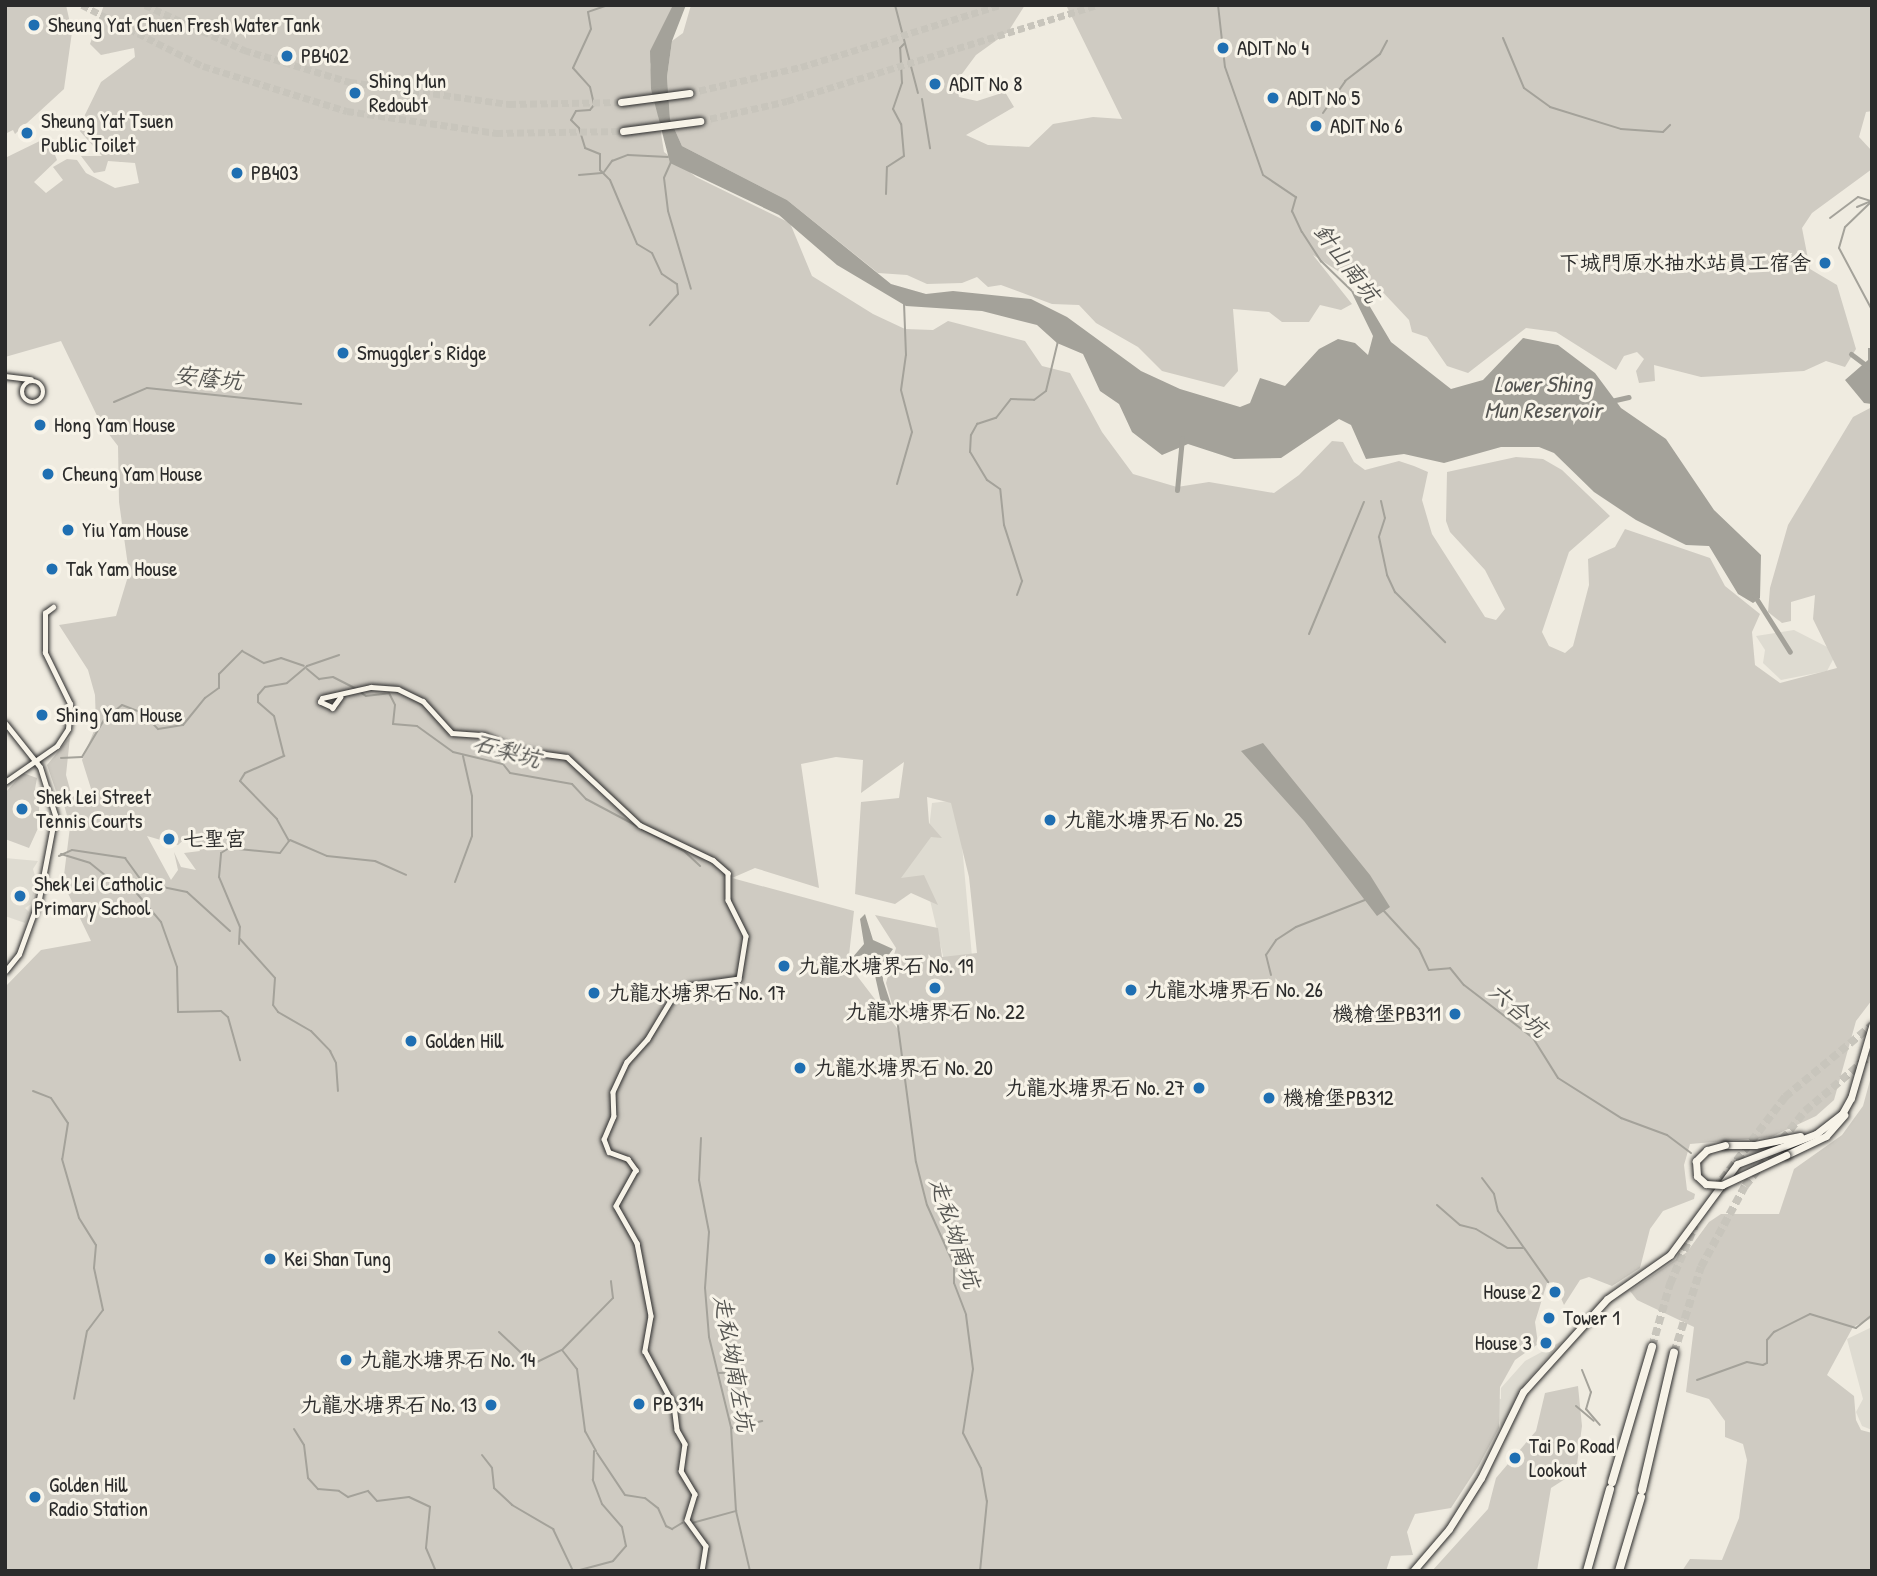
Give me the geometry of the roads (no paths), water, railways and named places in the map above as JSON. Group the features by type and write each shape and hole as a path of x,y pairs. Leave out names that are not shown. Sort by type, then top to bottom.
{"highway":[{"path":"1587,1571 1652,1347"},
{"path":"1619,1571 1642,1494 1674,1353"}],"main road":[{"path":"621,102 689,93"},
{"path":"623,131 700,121"},
{"path":"1816,1133 1755,1145 1725,1145 1707,1150 1696,1161 1697,1175 1706,1184 1722,1185 1831,1133 1847,1108 1872,1026"},
{"path":"1413,1571 1449,1529 1487,1468 1517,1402 1549,1362 1607,1299 1670,1255 1737,1164 1816,1133 1847,1108"}],"street":[{"path":"7,376 35,381 44,392 39,401 29,402 22,390 7,376"},
{"path":"22,390 35,381"},
{"path":"5,782 60,743 70,719 66,695 45,653 45,610 53,607"},
{"path":"341,696 376,686 398,689 423,701 452,733 484,735 516,750 567,757 640,825 713,860 728,873 728,900 746,936 739,979 690,986 672,999 648,1039 627,1062 613,1094 614,1116 604,1139 609,1152 628,1159 636,1170 634,1181 619,1195 617,1208 637,1242 651,1316 645,1351 674,1405 677,1430 685,1444 681,1471 695,1494 687,1522 705,1544 702,1571"},
{"path":"5,723 35,759 54,808 53,840 23,945 5,971"}],"water":[{"name":"Lower Shing Mun Reservoir","path":"673,5 686,5 672,41 667,77 670,119 682,146 787,200 891,284 926,294 953,291 1031,299 1067,317 1141,371 1180,389 1240,407 1250,403 1260,378 1285,386 1319,349 1338,339 1355,343 1368,355 1373,336 1350,289 1366,300 1391,342 1451,389 1483,380 1523,338 1558,345 1595,373 1621,408 1666,439 1714,510 1761,555 1760,598 1753,603 1738,594 1709,546 1686,545 1636,520 1594,492 1554,453 1539,447 1501,447 1444,463 1404,454 1366,459 1351,425 1339,419 1281,458 1234,459 1188,444 1162,455 1132,432 1119,404 1100,391 1083,354 1057,343 1037,325 982,311 906,306 837,265 779,215 670,163 651,89 650,51"},
{"path":"1868,348 1872,348 1872,404 1864,403 1845,380 1868,360"},
{"path":"1263,743 1370,875 1390,907 1377,916 1304,821 1241,751"},
{"path":"865,914 873,940 893,949 882,964 883,980 898,1026 882,1007 871,958 866,954 852,958 864,944 860,919"}],"waterway":[{"path":"608,5 588,12 591,29 573,68 590,87 594,105 590,110 576,111 571,120 579,128 585,148 600,154 600,170 610,180 637,244 652,253 662,274 677,284 678,294 650,325"},
{"path":"895,5 918,93"},
{"name":"針山南坑","path":"1218,5 1225,67 1263,175 1296,197 1292,211 1302,232 1321,261 1351,290"},
{"path":"1503,38 1524,88 1550,107 1621,129 1663,132 1670,125"},
{"path":"1323,113 1345,81 1380,54 1387,41"},
{"path":"886,194 887,167 904,156 901,124 893,109 902,83 900,48 904,44"},
{"path":"922,99 930,148"},
{"path":"604,172 612,161 628,155 668,157"},
{"path":"671,162 664,178 668,211 691,289"},
{"path":"579,175 602,173"},
{"path":"1830,218 1858,197 1871,201"},
{"path":"1857,207 1871,201"},
{"path":"1872,201 1845,227 1839,248 1872,310"},
{"path":"897,484 912,432 901,390 906,355 904,304"},
{"path":"1017,595 1022,581 1004,525 1000,489 987,480 970,452 971,435 977,424 996,418 1011,399 1034,400 1046,391 1058,341"},
{"path":"1851,354 1871,369"},
{"name":"安蔭坑","path":"114,402 147,388 301,404"},
{"path":"1611,401 1629,397"},
{"path":"1177,490 1182,438"},
{"path":"1381,501 1385,518 1379,537 1387,575 1395,592 1445,642"},
{"path":"1309,634 1364,502"},
{"path":"1754,595 1790,652"},
{"path":"61,758 82,757 104,720 122,705 143,713 158,729 183,725 205,698 219,688 219,674 242,651 264,663 281,658 304,666"},
{"path":"239,944 240,927 219,877 221,853 229,848 280,853 289,841 277,819 240,781 245,773 284,756 274,716 258,702 258,695 265,687 287,683 307,666 339,655"},
{"path":"307,669 319,679 333,677 357,689"},
{"name":"石梨坑","path":"360,692 366,696 389,693 395,705 393,724 417,726 453,752 503,764 510,773 572,784 586,799 684,851 700,866"},
{"path":"455,882 472,836 472,796 463,756"},
{"path":"290,840 327,856 375,861 406,875"},
{"path":"59,856 72,850 125,858 143,883 187,892 230,931"},
{"path":"61,854 90,863 116,884 134,890 161,922 177,967 178,1012 221,1011 228,1017 240,1060"},
{"path":"1271,975 1266,955 1276,940 1296,927 1365,900"},
{"name":"六合坑","path":"1383,910 1419,949 1429,970 1450,968 1464,985 1533,1038 1558,1078 1621,1118 1667,1135 1691,1153"},
{"path":"240,939 275,978 273,1005 278,1012 311,1031 330,1051 336,1063 338,1091"},
{"name":"走私坳南坑","path":"898,1026 916,1162 927,1205 954,1265 954,1283 966,1315 973,1369 963,1433 981,1468 987,1501 980,1571"},
{"path":"33,1091 51,1098 68,1123 62,1159 79,1218 96,1245 94,1268 103,1310 87,1331 74,1399"},
{"name":"走私坳南左坑","path":"701,1138 699,1180 709,1232 705,1288 709,1337 731,1427 736,1511"},
{"path":"1482,1178 1494,1194 1498,1211 1548,1282"},
{"path":"1437,1205 1460,1225 1476,1229 1508,1248 1523,1248"},
{"path":"562,1350 613,1298 611,1281"},
{"path":"1697,1380 1747,1362 1763,1365 1767,1363 1767,1340 1774,1332 1810,1314 1856,1328 1872,1315"},
{"path":"499,1332 533,1364 562,1350 577,1369 585,1431 596,1451"},
{"path":"1582,1370 1591,1392 1586,1409 1600,1425"},
{"path":"718,1373 741,1372"},
{"path":"1576,1406 1594,1421"},
{"path":"732,1428 762,1421"},
{"path":"294,1429 304,1445 308,1478 318,1489 339,1491 348,1497 368,1491 377,1501 409,1497 430,1507 426,1548 436,1571"},
{"path":"576,1571 613,1561 626,1546 622,1527 602,1504 593,1480 594,1451"},
{"path":"597,1453 625,1495 645,1498 658,1508 666,1526 672,1529 682,1523"},
{"path":"482,1455 492,1468 494,1488 512,1505 553,1529 573,1571"},
{"path":"692,1523 736,1511 750,1571"}],"tunnel":[{"path":"82,5 203,66 347,111 496,133 623,131"},
{"path":"145,5 244,50 350,82 509,104 621,102"},
{"path":"689,93 801,67 1000,5"},
{"path":"700,121 787,101 1098,5"},
{"path":"1715,1189 1785,1097 1872,1025"},
{"path":"1674,1353 1701,1267 1745,1186 1805,1111 1872,1054"},
{"path":"1652,1347 1670,1284 1695,1225"}],"place":[{"name":"Sheung Yat Chuen Fresh Water Tank","path":"34,25"},
{"name":"ADIT No 4","path":"1223,48"},
{"name":"PB402","path":"287,56"},
{"name":"ADIT No 8","path":"935,84"},
{"name":"Shing Mun Redoubt","path":"355,93"},
{"name":"ADIT No 5","path":"1273,98"},
{"name":"ADIT No 6","path":"1316,126"},
{"name":"Sheung Yat Tsuen Public Toilet","path":"27,133"},
{"name":"PB403","path":"237,173"},
{"name":"下城門原水抽水站員工宿舍","path":"1825,263"},
{"name":"Smuggler's Ridge","path":"343,353"},
{"name":"Hong Yam House","path":"40,425"},
{"name":"Cheung Yam House","path":"48,474"},
{"name":"Yiu Yam House","path":"68,530"},
{"name":"Tak Yam House","path":"52,569"},
{"name":"Shing Yam House","path":"42,715"},
{"name":"Shek Lei Street Tennis Courts","path":"22,809"},
{"name":"九龍水塘界石 No. 25","path":"1050,820"},
{"name":"七聖宮","path":"169,839"},
{"name":"Shek Lei Catholic Primary School","path":"20,896"},
{"name":"九龍水塘界石 No. 19","path":"784,966"},
{"name":"九龍水塘界石 No. 22","path":"935,988"},
{"name":"九龍水塘界石 No. 26","path":"1131,990"},
{"name":"九龍水塘界石 No. 17","path":"594,993"},
{"name":"機槍堡PB311","path":"1455,1014"},
{"name":"Golden Hill","path":"411,1041"},
{"name":"九龍水塘界石 No. 20","path":"800,1068"},
{"name":"九龍水塘界石 No. 27","path":"1199,1088"},
{"name":"機槍堡PB312","path":"1269,1098"},
{"name":"Kei Shan Tung","path":"270,1259"},
{"name":"House 2","path":"1555,1292"},
{"name":"Tower 1","path":"1549,1318"},
{"name":"House 3","path":"1546,1343"},
{"name":"九龍水塘界石 No. 14","path":"346,1360"},
{"name":"PB 314","path":"639,1404"},
{"name":"九龍水塘界石 No. 13","path":"491,1405"},
{"name":"Tai Po Road Lookout","path":"1515,1458"},
{"name":"Golden Hill Radio Station","path":"35,1497"}]}
